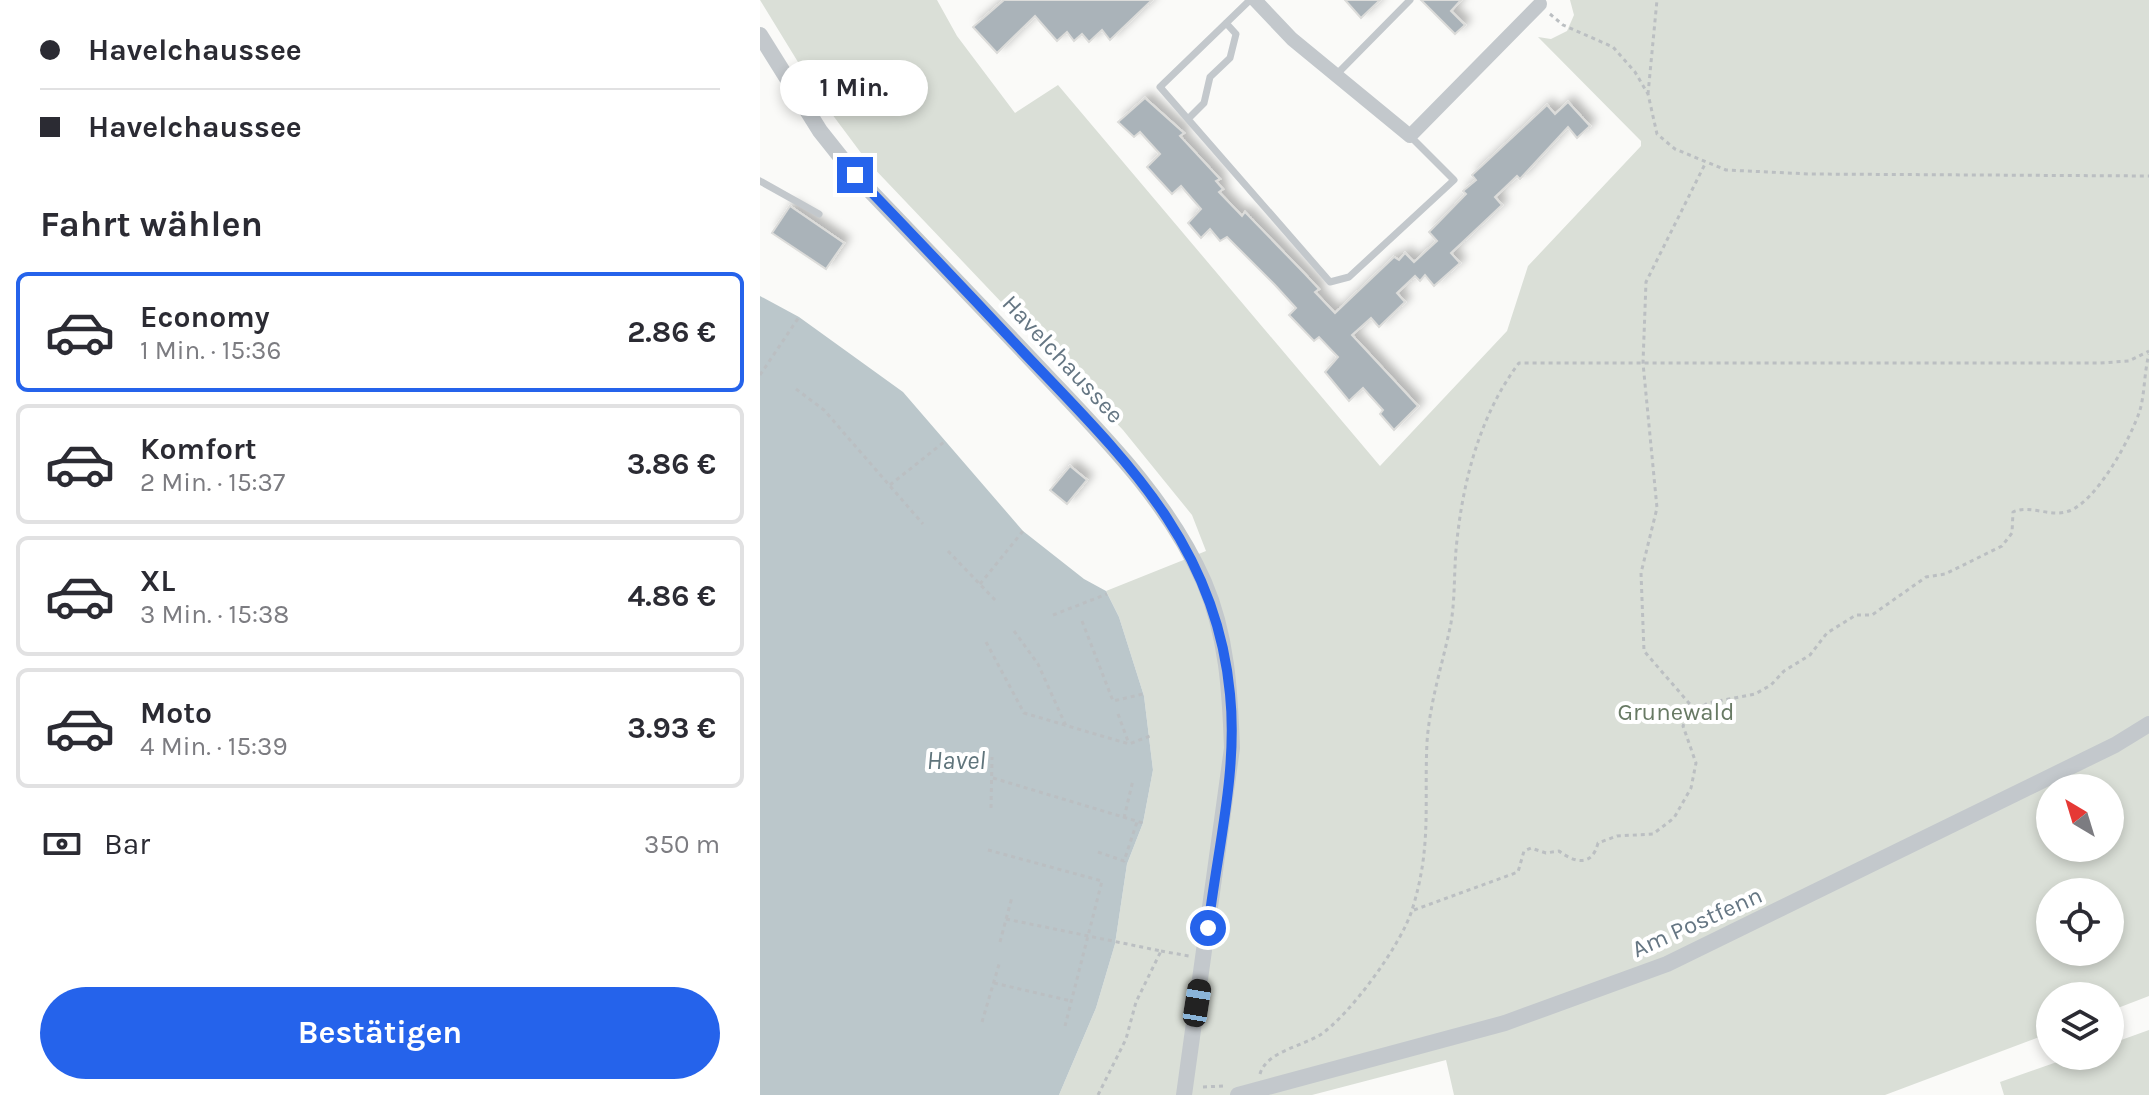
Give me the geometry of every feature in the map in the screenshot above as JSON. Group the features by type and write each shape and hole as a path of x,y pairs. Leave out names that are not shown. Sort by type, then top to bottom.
{"street":[{"path":"1252,0 1334,76 1410,136 1540,4"},
{"name":"Havelchaussee","path":"760,35 820,131 855,175 1109,442 1161,505 1204,582 1221,635 1230,694 1232,748 1184,1095"},
{"name":"Am Postfenn","path":"1234,1090 1505,1023 1667,964 2101,752 2149,724"}],"lane":[{"path":"1252,0 1160,87 1330,282 1349,277 1454,180 1410,136"},
{"path":"1334,76 1410,0"},
{"path":"1188,119 1204,103 1210,77 1230,58 1236,34 1226,23"},
{"path":"760,181 819,214"}],"path":[{"path":"1648,94 1657,0"},
{"path":"1540,4 1563,25 1613,47 1635,72 1648,94 1657,134 1675,149 1726,170 1810,174 2149,176"},
{"path":"1695,711 1644,651 1641,573 1657,508 1643,363 1646,282 1706,162"},
{"path":"760,375 799,317"},
{"path":"1251,1080 1261,1078 1262,1069 1268,1061 1318,1036 1347,1013 1411,913 1428,838 1426,777 1432,693 1451,621 1456,547 1468,479 1478,438 1493,402 1519,363 2100,363 2129,361 2149,353"},
{"path":"1411,913 1518,872 1524,851 1531,848 1546,853 1559,851 1575,862 1581,862 1594,855 1598,843 1617,836 1645,836 1665,827 1683,806 1695,773 1694,752 1683,726 1695,711 1717,700 1764,690 1784,671 1810,655 1827,633 1856,615 1872,615 1926,577 1945,574 2002,546 2012,533 2013,512 2027,509 2054,514 2076,508 2099,483 2127,440 2140,410 2149,353"},
{"path":"796,389 824,410 923,524"},
{"path":"890,485 944,442"},
{"path":"980,585 1023,531"},
{"path":"948,551 996,601"},
{"path":"1053,615 1107,594"},
{"path":"1082,621 1113,701 1143,694"},
{"path":"1014,631 1038,664 1066,726"},
{"path":"986,642 1024,713 1129,744 1150,736"},
{"path":"1118,714 1129,744"},
{"path":"991,808 992,757"},
{"path":"993,778 1143,823"},
{"path":"1124,818 1133,780"},
{"path":"1098,852 1124,861 1137,822"},
{"path":"988,850 1102,881 1065,1026"},
{"path":"1000,942 1012,897"},
{"path":"1006,919 1086,938 1204,959"},
{"path":"1098,1095 1126,1039 1136,1002 1161,951"},
{"path":"982,1022 1000,961"},
{"path":"994,983 1071,1001"},
{"path":"1203,1087 1234,1090"}],"green space":[{"name":"Grunewald","path":"760,0 937,0 957,36 1015,113 1058,85 1380,466 1507,331 1528,266 1641,146 1641,141 1538,37 1551,39 1567,31 1574,15 1570,0 2149,0 2149,996 2124,1006 2124,982 2036,982 2036,1038 1885,1095 1454,1095 1446,1060 1312,1095 1059,1095 1096,1008 1115,944 1127,864 1143,823 1153,770 1144,696 1119,617 1106,591 1206,551 1192,515 1123,430 867,161 820,98"},
{"path":"2149,1030 2149,1095 2004,1095 2000,1082 2036,1069 2124,1070 2124,1039"}],"water":[{"name":"Havel","path":"760,296 799,317 903,392 1023,531 1084,579 1106,591 1119,617 1144,696 1153,770 1143,823 1127,864 1115,944 1096,1008 1059,1095 760,1095"}],"building":[{"path":"1004,0 1152,0 1110,40 1102,30 1089,42 1082,34 1074,41 1067,32 1057,41 1035,16 997,53 973,27"},
{"path":"1345,0 1380,0 1361,18"},
{"path":"1421,0 1461,0 1451,11 1465,25 1455,34"},
{"path":"1145,98 1184,133 1180,136 1220,179 1216,181 1223,189 1219,192 1242,216 1245,212 1305,274 1319,289 1315,292 1335,313 1394,257 1399,260 1405,253 1414,262 1437,241 1429,232 1466,194 1463,191 1476,180 1472,175 1547,105 1555,114 1568,102 1590,126 1577,138 1568,127 1520,179 1517,176 1495,197 1502,205 1451,253 1460,263 1434,286 1425,275 1420,281 1415,276 1397,293 1405,302 1379,327 1371,318 1352,335 1418,406 1394,430 1380,414 1383,410 1363,388 1349,401 1325,372 1338,357 1319,337 1314,341 1289,315 1296,308 1275,285 1227,237 1220,241 1210,229 1201,238 1188,223 1201,209 1181,186 1172,194 1147,167 1160,154 1140,132 1134,137 1118,122"},
{"path":"790,206 844,243 826,269 772,233"},
{"path":"1070,466 1087,480 1067,504 1050,490"}],"route":[{"path":"855,175 1109,442 1161,505 1204,582 1221,635 1230,694 1232,748 1208,928"}]}
